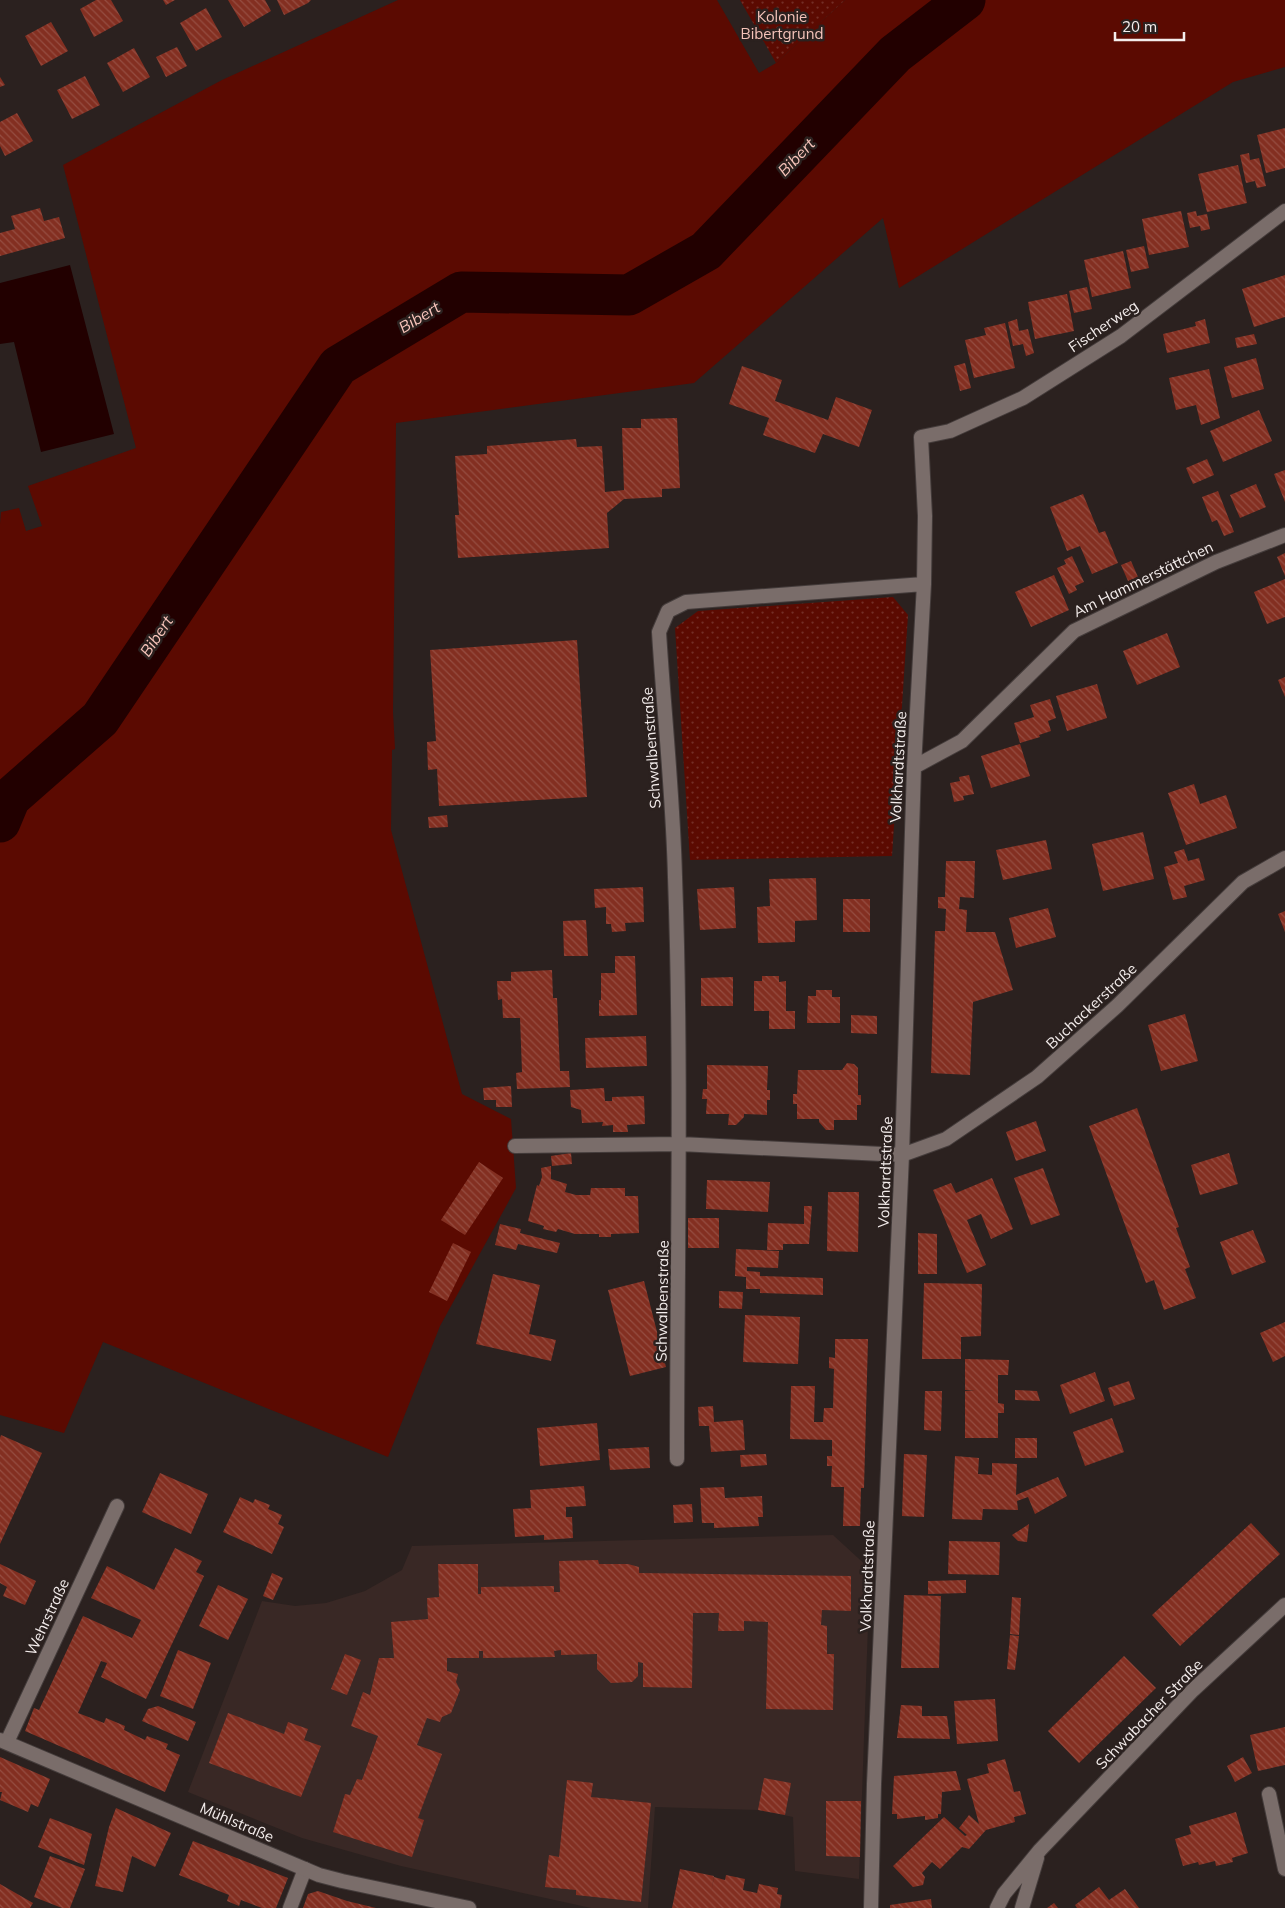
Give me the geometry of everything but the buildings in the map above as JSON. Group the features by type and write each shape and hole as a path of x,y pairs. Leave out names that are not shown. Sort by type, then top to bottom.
{"street":[{"name":"Fischerweg","path":"921,436 950,432 1023,398 1121,336 1285,210"},
{"name":"Volkhardtstraße","path":"871,1908 875,1764 902,1155 914,767 924,584 925,516 921,436"},
{"name":"Am Hammerstättchen","path":"914,767 962,741 1074,631 1216,562 1285,535"},
{"name":"Schwalbenstraße","path":"677,1460 677,1299 680,1144 675,875 659,632 668,611 686,602 924,584"},
{"name":"Buchackerstraße","path":"902,1155 946,1139 1037,1077 1117,1006 1243,882 1285,858"},
{"path":"514,1146 680,1144 902,1155"},
{"name":"Wehrstraße","path":"3,1741 117,1506"},
{"name":"Schwabacher Straße","path":"997,1908 1004,1894 1040,1850 1193,1690 1285,1605"},
{"name":"Mühlstraße","path":"3,1741 305,1869 342,1881 469,1908"},
{"path":"1269,1794 1285,1869"},
{"name":"Schwabacher Straße","path":"1022,1908 1040,1850"},
{"path":"290,1908 305,1869"}],"shaded area":[{"path":"70,265 114,434 41,452 14,342 0,344 0,283"},
{"path":"833,1535 870,1569 859,1879 795,1871 793,1817 758,1810 655,1807 648,1908 591,1908 401,1866 302,1838 188,1792 262,1601 295,1606 326,1603 365,1591 402,1570 412,1546"}],"green space":[{"path":"398,0 717,0 759,73 776,63 845,0 1285,0 1285,67 1233,82 899,288 883,218 694,383 396,423 393,712 395,749 392,750 391,830 462,1094 511,1119 516,1188 440,1326 388,1457 103,1342 64,1433 0,1415 0,524 1,512 19,508 26,531 42,526 28,486 136,448 63,165 222,80"},
{"name":"Kolonie Bibertgrund","path":"740,0 845,0 776,63"},
{"path":"893,597 908,615 892,856 690,860 675,628 698,611"}],"waterway":[{"name":"Bibert","path":"0,822 10,798 100,719 338,366 461,292 629,295 706,251 895,54 965,0"}]}
